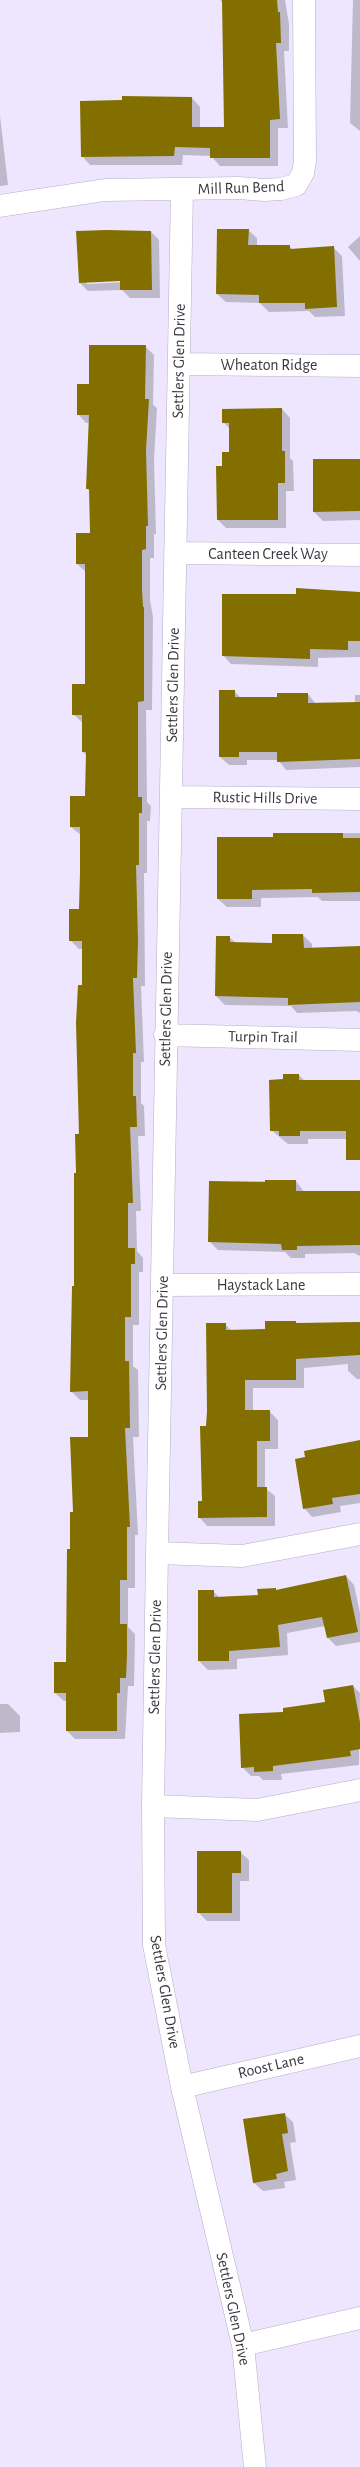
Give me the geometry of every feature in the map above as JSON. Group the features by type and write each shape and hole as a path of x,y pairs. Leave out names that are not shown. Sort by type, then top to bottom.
{"street":[{"name":"Mill Run Bend","path":"0,206 105,190 281,190 296,185 303,173 306,161 304,0"},
{"name":"Settlers Glen Drive","path":"182,189 171,797 165,1035 163,1285 153,1806 154,1945 182,2087 243,2344 255,2467"},
{"name":"Wheaton Ridge","path":"179,364 360,366"},
{"name":"Canteen Creek Way","path":"175,553 360,555"},
{"name":"Rustic Hills Drive","path":"171,797 360,799"},
{"name":"Turpin Trail","path":"165,1035 360,1040"},
{"name":"Haystack Lane","path":"163,1285 360,1284"},
{"path":"157,1553 242,1556 360,1534"},
{"path":"153,1806 257,1810 360,1790"},
{"name":"Roost Lane","path":"182,2087 360,2046"},
{"path":"243,2344 360,2318"}],"building":[{"path":"222,0 277,0 278,12 280,12 281,43 276,43 280,119 270,120 270,158 210,158 210,148 175,147 174,156 81,157 80,101 122,100 122,96 192,97 192,127 224,127"},
{"path":"217,229 249,229 248,245 290,245 290,249 334,246 337,307 305,309 305,303 259,303 259,295 216,294"},
{"path":"76,231 151,231 152,290 120,290 120,281 79,283"},
{"path":"89,345 146,345 145,399 149,399 146,450 148,526 146,526 146,549 142,550 142,590 144,607 144,701 138,702 138,797 142,797 142,813 139,813 139,865 136,865 138,941 137,978 133,978 136,1053 133,1053 133,1096 136,1096 137,1127 130,1127 133,1203 128,1203 128,1248 135,1248 135,1264 131,1264 131,1317 125,1317 125,1361 129,1361 130,1428 125,1428 130,1527 127,1527 127,1580 120,1580 120,1624 127,1624 127,1655 126,1678 120,1678 120,1693 117,1693 117,1731 66,1731 66,1693 54,1693 54,1662 66,1662 67,1549 70,1549 70,1512 73,1512 70,1437 88,1437 88,1391 70,1392 72,1286 74,1286 74,1173 76,1173 75,1134 79,1134 76,1023 78,985 82,985 82,941 69,941 69,909 79,909 80,872 80,827 70,827 70,796 85,796 86,752 82,752 82,715 72,715 72,684 85,684 85,564 76,564 76,533 90,533 89,489 86,489 89,415 77,415 77,384 89,384"},
{"path":"282,408 282,451 285,451 285,483 278,483 278,520 217,520 216,466 222,466 222,452 229,452 229,423 222,423 222,409"},
{"path":"313,459 360,459 360,511 313,512"},
{"path":"296,588 360,592 360,641 348,641 348,650 310,649 310,659 222,656 222,594 296,594"},
{"path":"219,690 235,690 235,697 277,697 277,693 308,693 308,703 360,702 360,759 277,762 277,752 239,752 239,757 219,757"},
{"path":"273,833 343,833 343,838 360,838 360,892 312,893 312,889 252,890 252,899 217,899 217,837 273,837"},
{"path":"272,934 303,934 304,948 360,946 360,1002 288,1005 288,998 215,996 216,936 230,936 230,942 272,943"},
{"path":"283,1074 299,1074 299,1080 360,1080 360,1160 346,1160 346,1131 300,1131 300,1136 279,1136 279,1131 270,1131 269,1080 283,1079"},
{"path":"265,1180 296,1180 296,1191 360,1191 360,1245 297,1246 297,1250 282,1250 281,1244 208,1242 209,1181 265,1182"},
{"path":"265,1321 296,1321 296,1323 360,1322 360,1355 296,1359 296,1380 245,1380 245,1410 270,1410 270,1441 257,1441 257,1487 267,1487 267,1517 198,1518 198,1501 202,1501 200,1426 206,1426 207,1411 206,1323 226,1323 226,1330 265,1329"},
{"path":"360,1440 360,1494 332,1498 333,1504 303,1509 295,1459 305,1457 304,1451"},
{"path":"346,1575 358,1632 327,1638 322,1617 278,1625 280,1647 229,1651 229,1661 198,1661 198,1590 214,1590 214,1597 258,1595 257,1589 276,1588 276,1590"},
{"path":"353,1685 360,1722 360,1749 350,1751 351,1756 273,1766 273,1771 254,1772 254,1767 241,1768 239,1714 283,1712 283,1708 325,1702 323,1690"},
{"path":"197,1851 241,1851 241,1873 232,1873 232,1913 197,1913"},
{"path":"285,2113 288,2133 282,2134 288,2171 276,2174 277,2179 253,2183 243,2119"}]}
